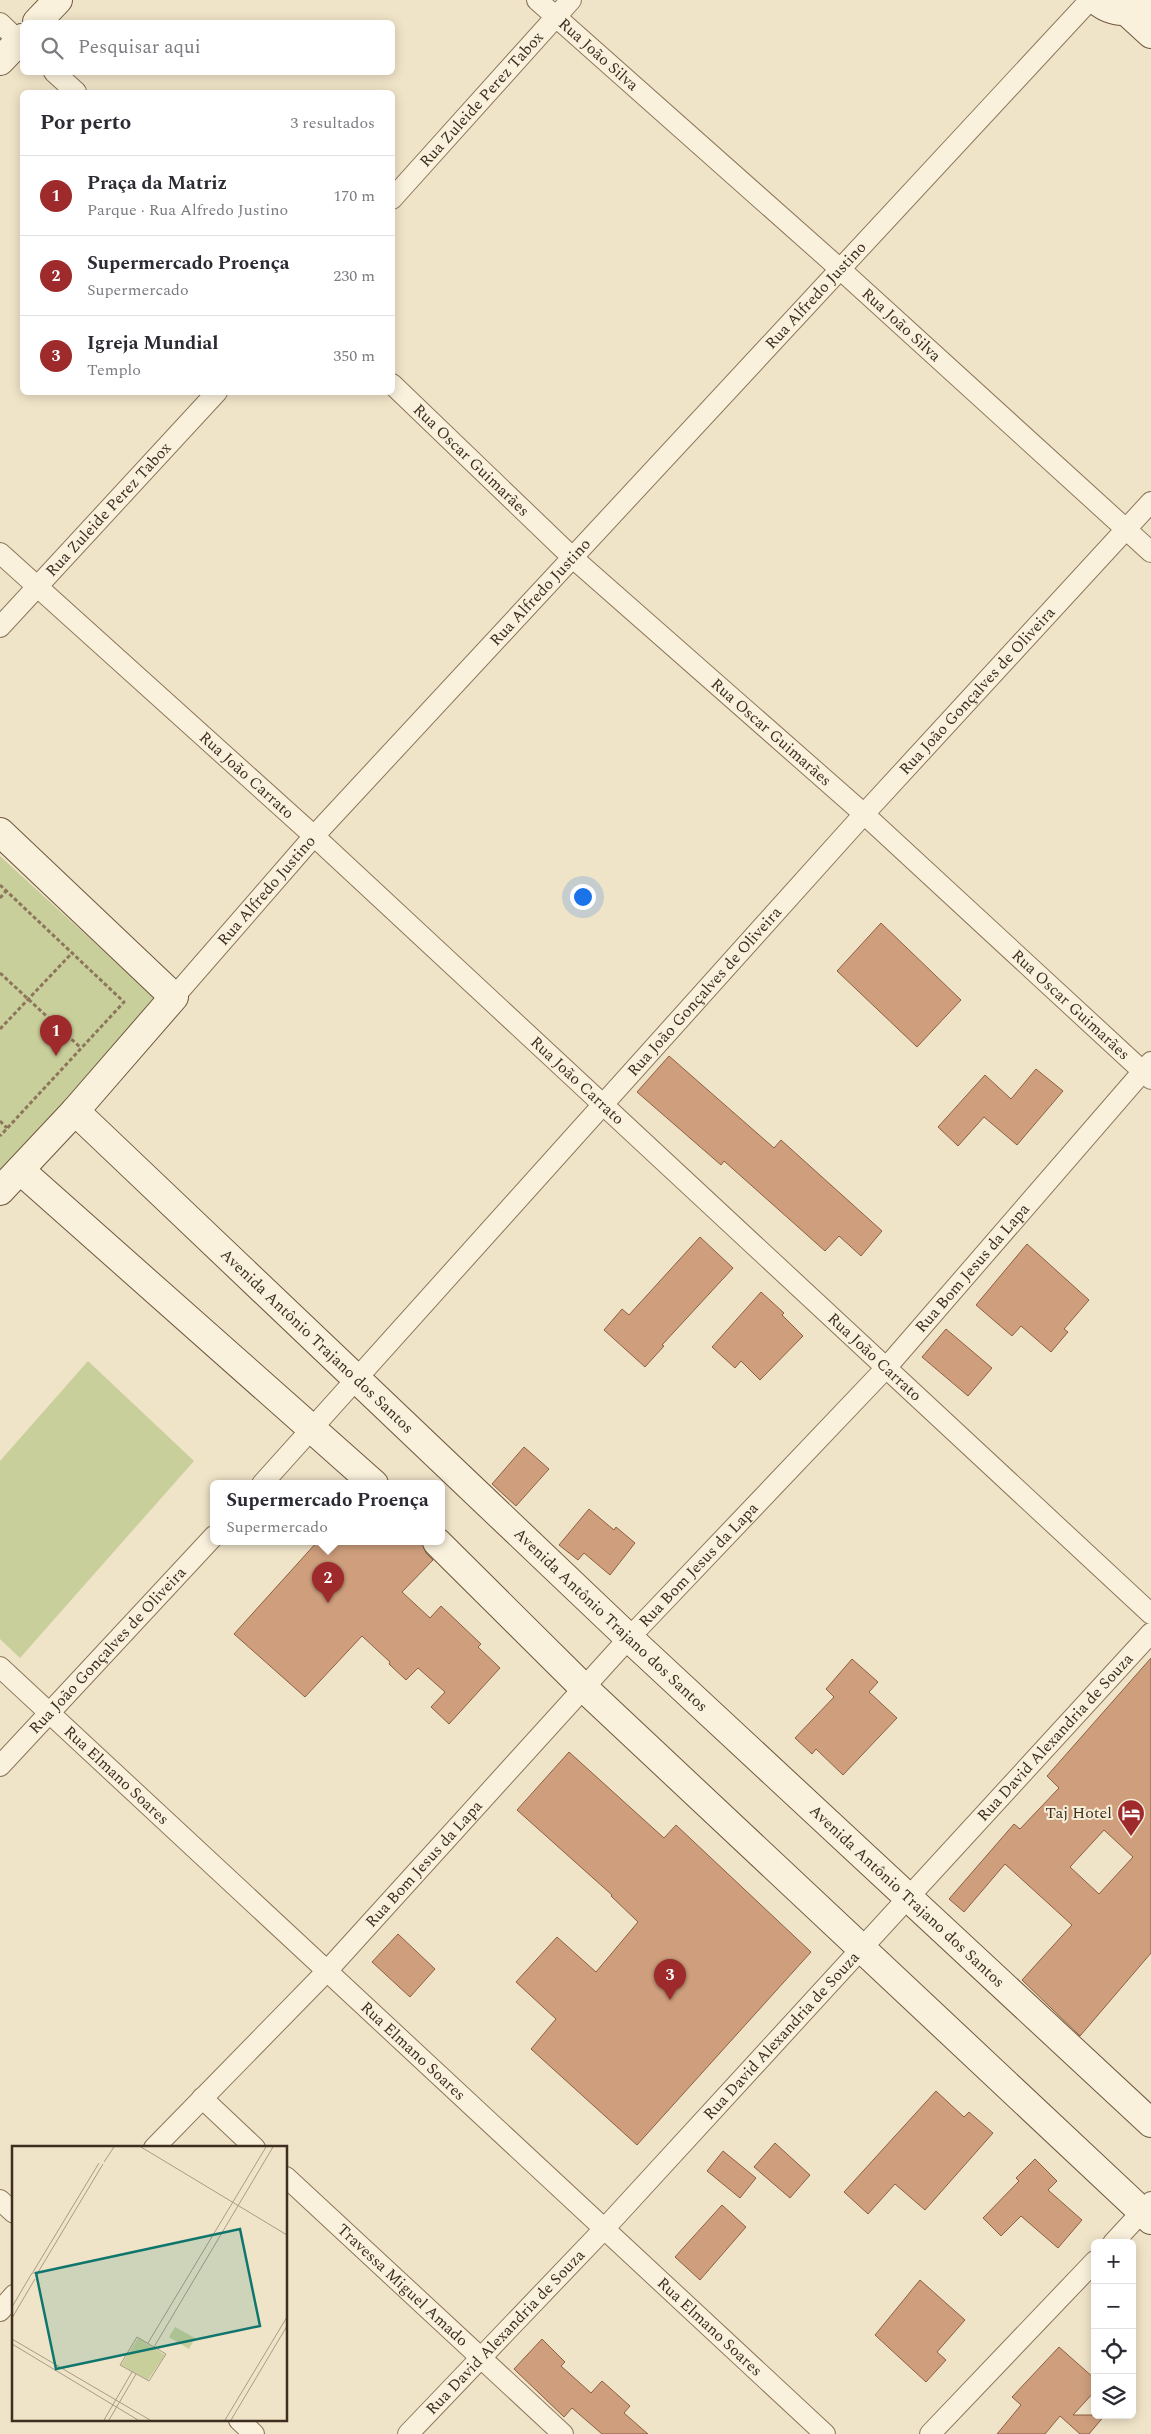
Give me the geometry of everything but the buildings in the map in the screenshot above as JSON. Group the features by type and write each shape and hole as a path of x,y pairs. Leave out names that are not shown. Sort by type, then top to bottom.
{"main road":[{"path":"36,20 58,0"},
{"path":"1096,0 1114,10 1139,6 1151,34"},
{"path":"0,61 20,34"},
{"path":"0,832 174,997"},
{"name":"Rua Alfredo Justino","path":"0,1191 75,1111 174,997"},
{"name":"Avenida Antônio Trajano dos Santos","path":"75,1111 629,1638 1151,2123"},
{"path":"20,1170 369,1480"},
{"path":"440,1545 584,1688 1148,2211"}],"street":[{"name":"Rua João Silva","path":"537,0 840,269 1151,552"},
{"name":"Rua Zuleide Perez Tabox","path":"395,195 571,0"},
{"name":"Rua Alfredo Justino","path":"174,997 314,836 1090,0"},
{"path":"57,75 74,90"},
{"name":"Rua Oscar Guimarães","path":"395,387 573,558 864,814 1148,1071"},
{"name":"Rua Zuleide Perez Tabox","path":"0,627 214,395"},
{"name":"Rua João Gonçalves de Oliveira","path":"266,1480 864,814 1151,502"},
{"name":"Rua João Carrato","path":"0,553 314,836 1151,1614"},
{"name":"Rua Bom Jesus da Lapa","path":"156,2146 326,1972 629,1638 886,1368 1148,1071"},
{"name":"Rua João Gonçalves de Oliveira","path":"0,1766 210,1540"},
{"name":"Rua David Alexandria de Souza","path":"408,2434 605,2228 1151,1633"},
{"name":"Rua Elmano Soares","path":"0,1667 825,2434"},
{"path":"202,2098 253,2146"},
{"name":"Travessa Miguel Amado","path":"288,2179 563,2434"},
{"path":"0,2200 12,2211"},
{"path":"1116,2239 1148,2211"},
{"path":"930,2434 1091,2265"},
{"path":"0,2310 12,2298"},
{"path":"241,2422 254,2434"}],"path":[{"path":"0,885 124,1002 0,1136"},
{"path":"0,898 6,891"},
{"path":"0,1029 72,953"},
{"path":"0,973 81,1048"},
{"path":"0,1121 7,1128"}],"green space":[{"path":"0,856 160,1003 0,1177"},
{"path":"88,1361 194,1461 20,1658 0,1639 0,1461"}],"place":[{"name":"Praça da Matriz","path":"56,1056"},
{"name":"Supermercado Proença","path":"328,1603"},
{"name":"Taj Hotel","path":"1131,1837"},
{"name":"Igreja Mundial","path":"670,2000"}]}
